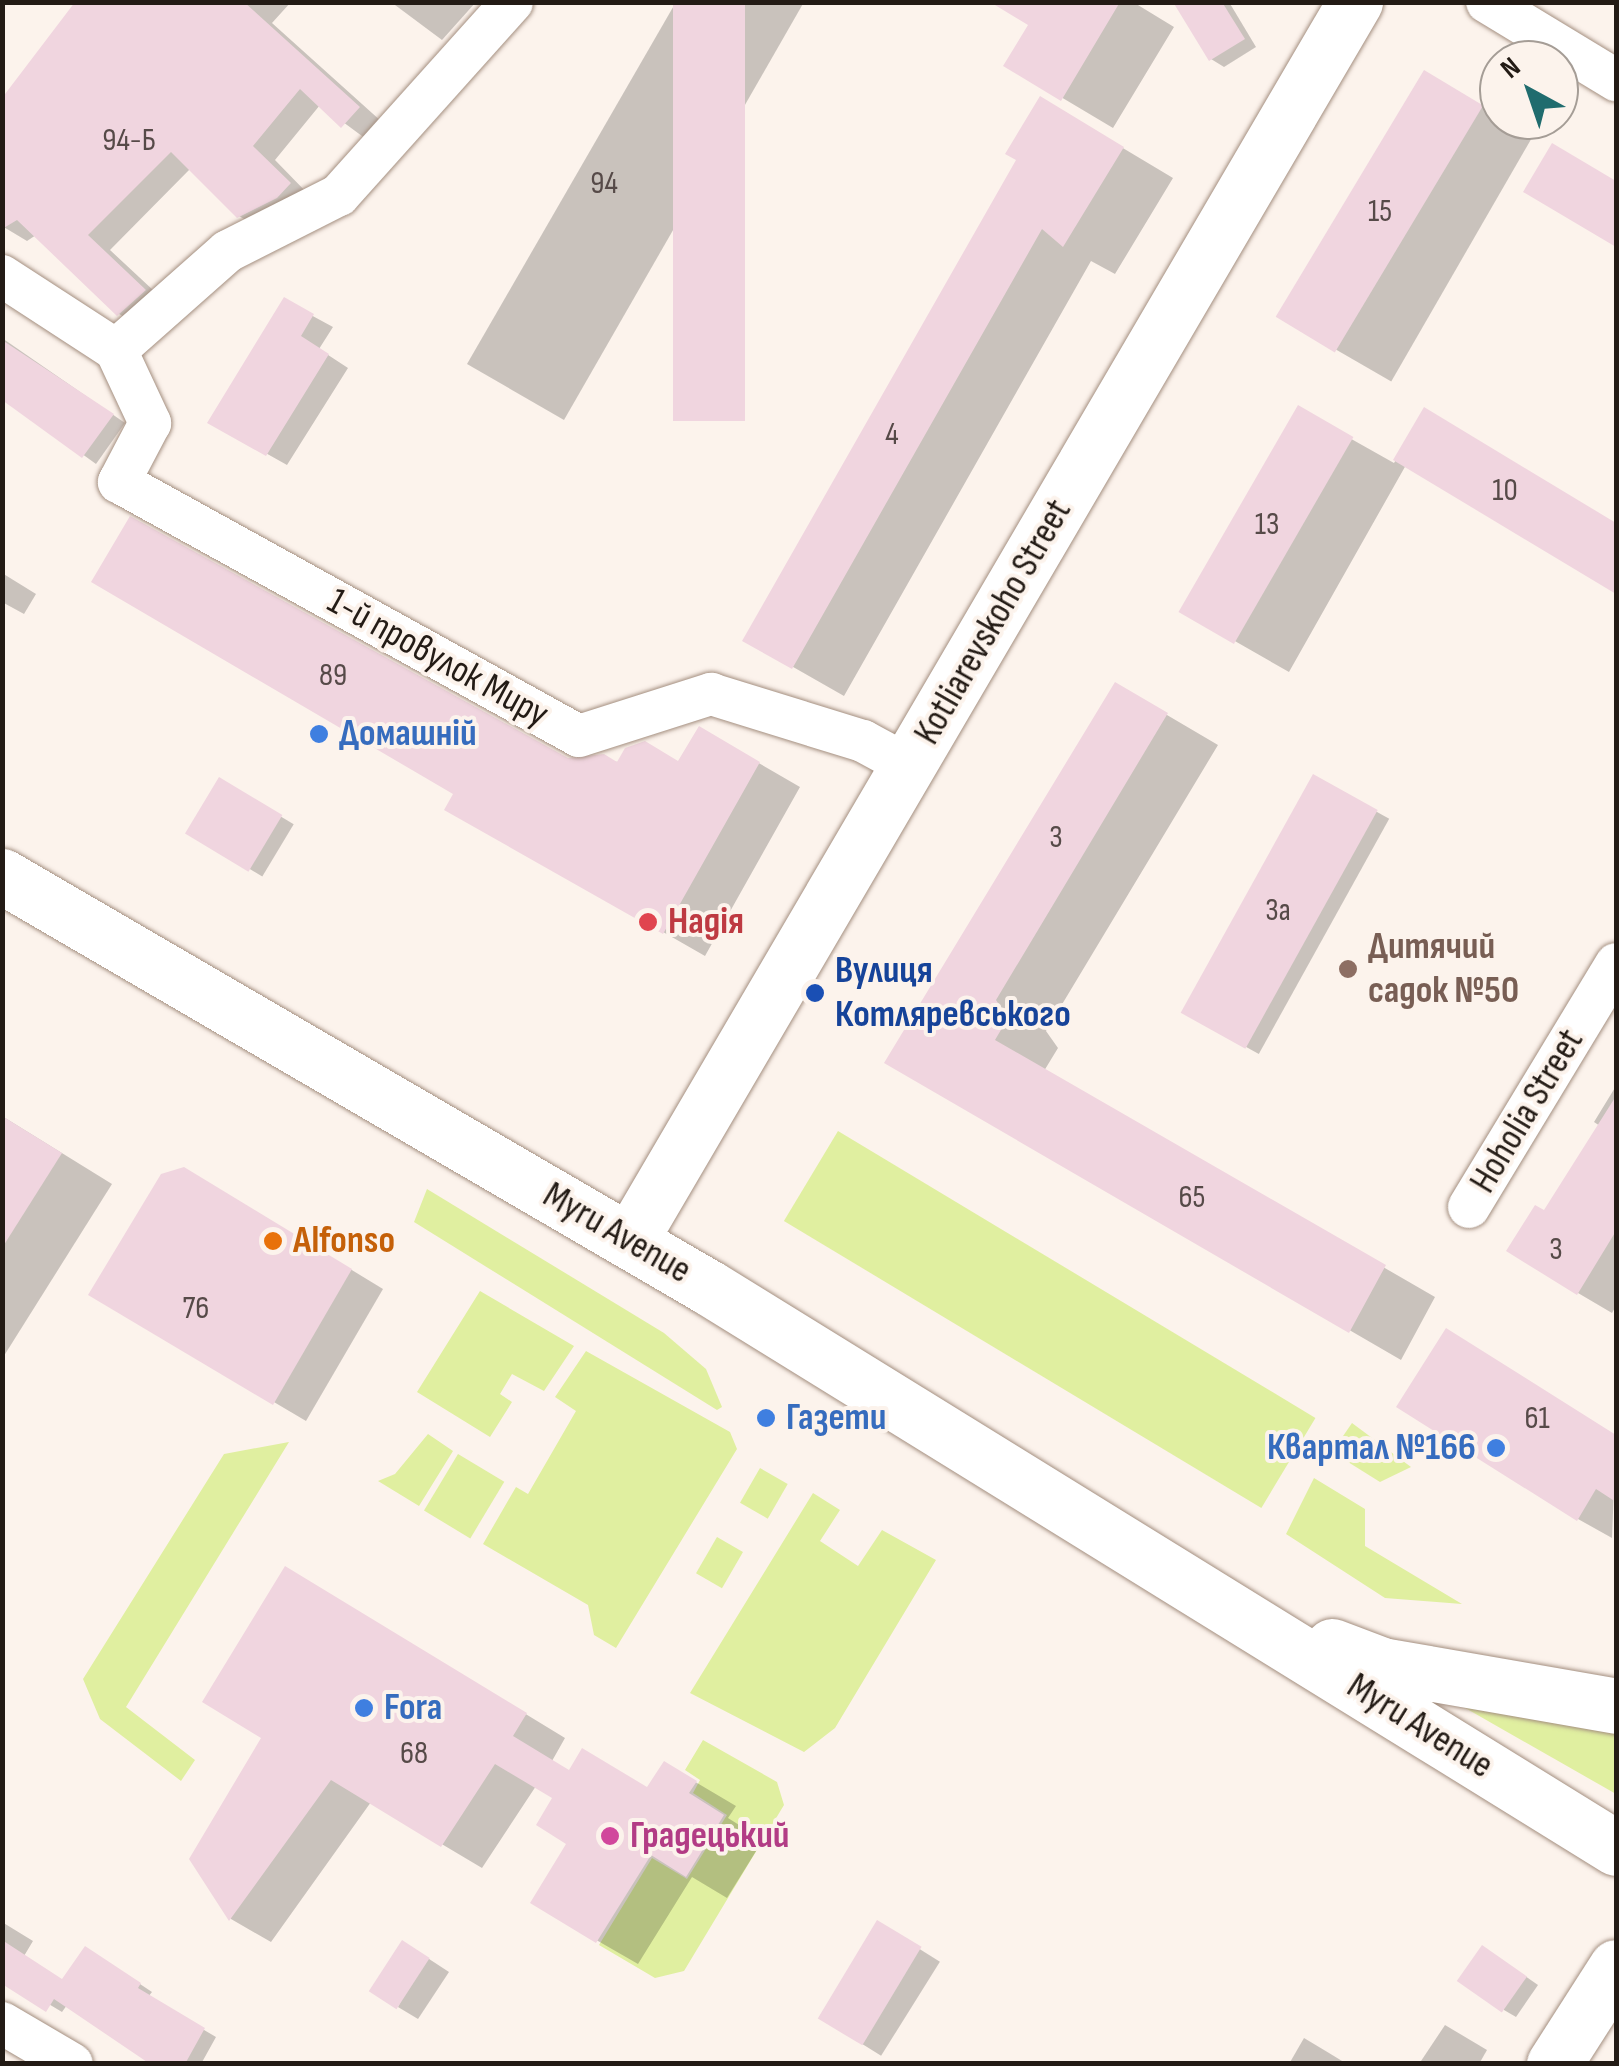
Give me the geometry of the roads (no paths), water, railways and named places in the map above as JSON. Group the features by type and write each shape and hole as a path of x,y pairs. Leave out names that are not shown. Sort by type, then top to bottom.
{"main road":[{"name":"Kotliarevskoho Street","path":"630,1240 1354,2"},
{"name":"Myru Avenue","path":"2,876 630,1240 1616,1848"},
{"name":"Myru Avenue","path":"1222,1605 1382,1665 1616,1706"},
{"path":"1554,2064 1604,1984 1616,1929"}],"street":[{"path":"2,276 116,350 228,251 338,195 512,2"},
{"path":"1487,2 1616,80"},
{"name":"1-й провулок Миру","path":"116,350 150,423 119,482 579,736 711,694 864,741 909,766"},
{"name":"Hoholia Street","path":"1469,1208 1616,964"},
{"path":"2,2023 72,2064"}],"place":[{"name":"Домашній","path":"319,734"},
{"name":"Надія","path":"648,922"},
{"name":"Дитячий садок №50","path":"1348,969"},
{"name":"Вулиця Котляревського","path":"815,993"},
{"name":"Alfonso","path":"273,1241"},
{"name":"Газети","path":"766,1418"},
{"name":"Квартал №166","path":"1496,1448"},
{"name":"Fora","path":"364,1708"},
{"name":"Градецький","path":"610,1836"}]}
